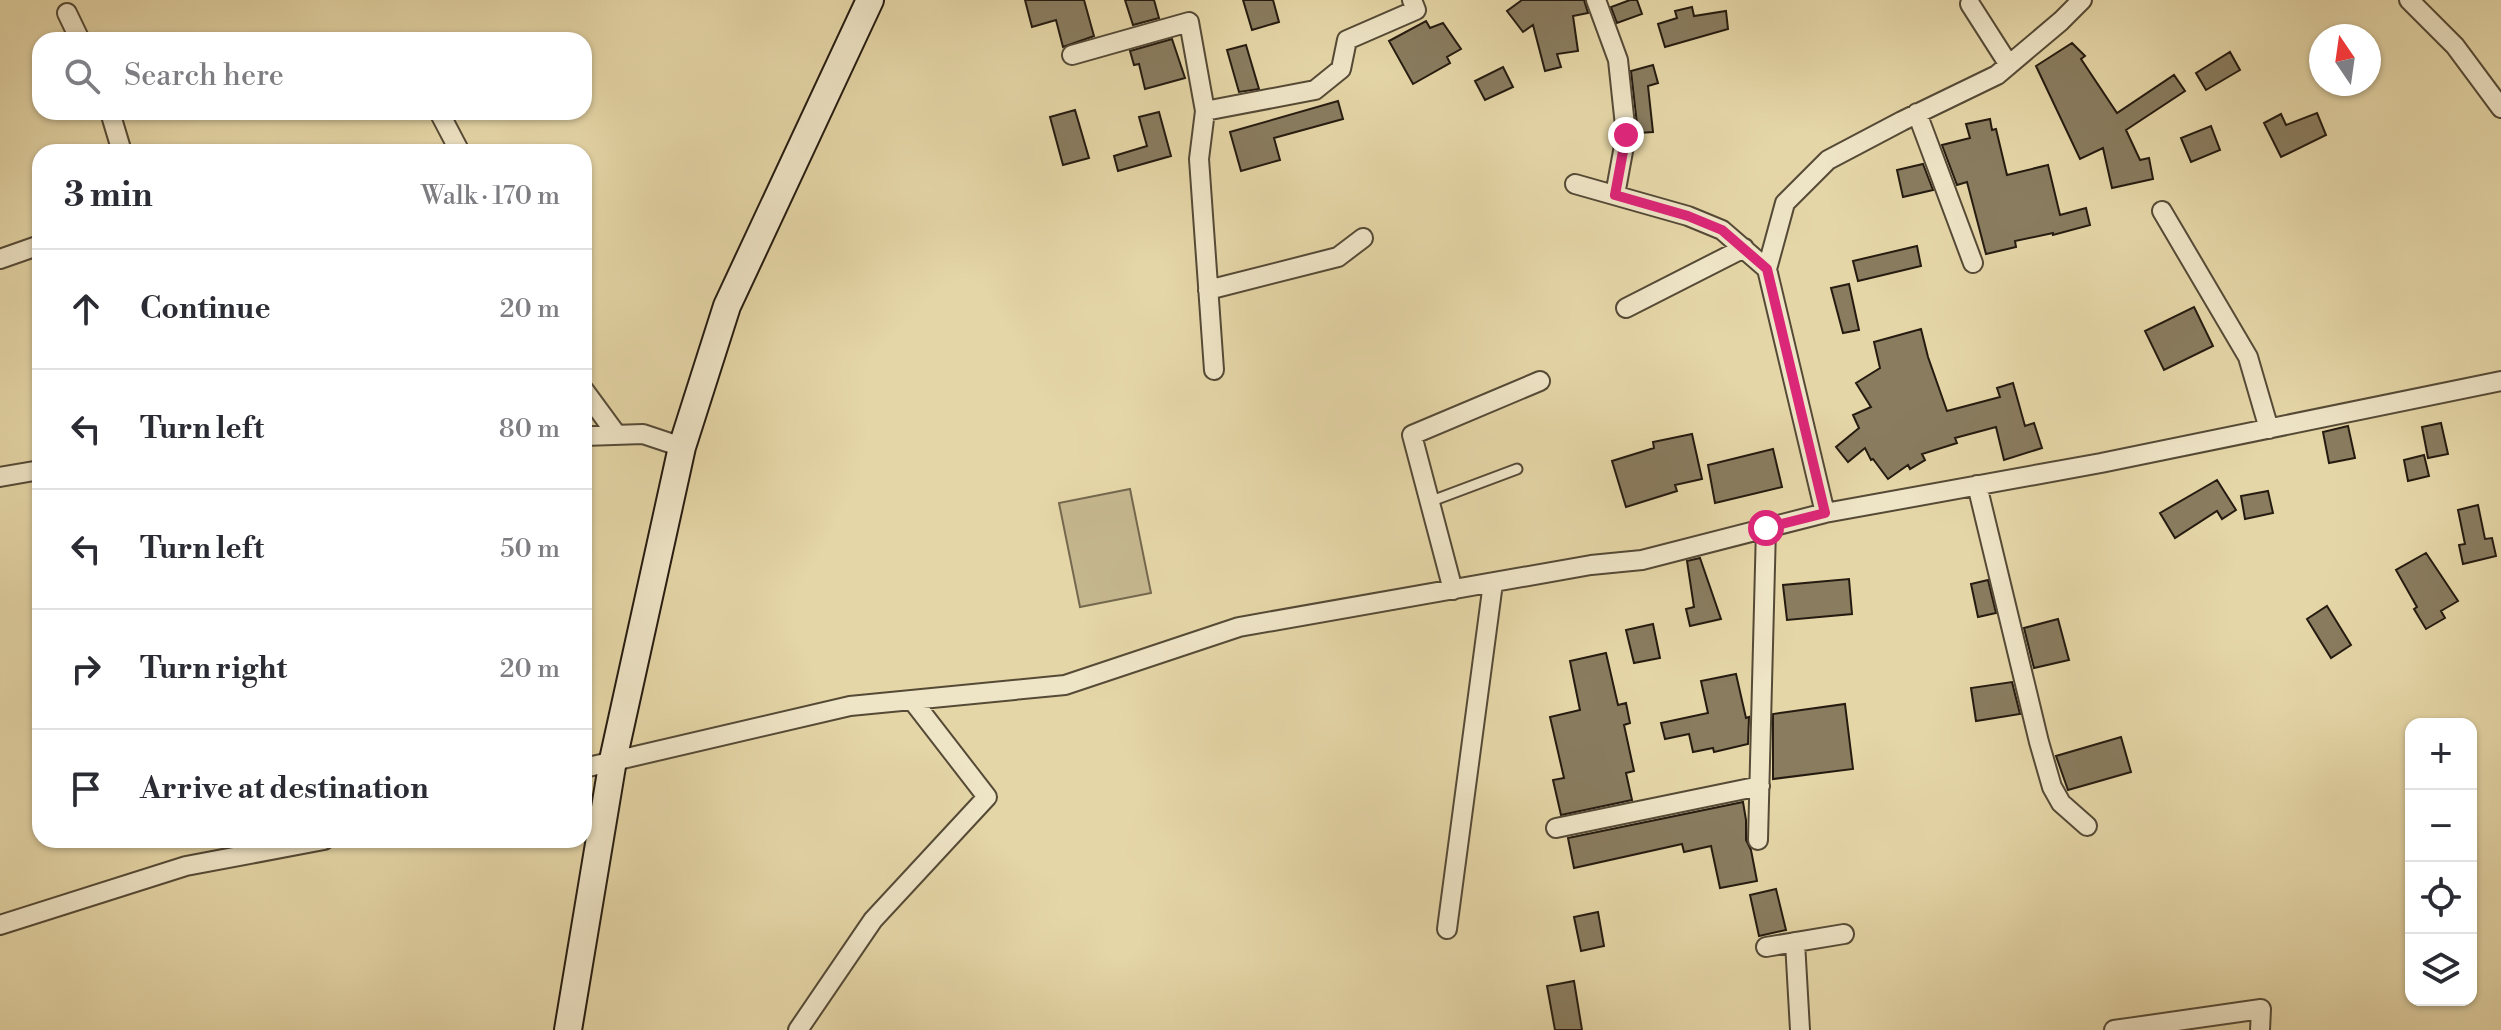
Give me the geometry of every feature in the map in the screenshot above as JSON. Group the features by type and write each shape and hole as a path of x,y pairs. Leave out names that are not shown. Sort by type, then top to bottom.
{"street":[{"path":"568,1030 613,760 682,447 727,306 870,0"},
{"path":"1205,111 1315,90 1341,69 1347,40 1416,10 1412,0"},
{"path":"1596,0 1618,60 1626,135 1615,195"},
{"path":"1825,513 1767,269 1785,203 1828,160 1997,75 2082,0"},
{"path":"2409,0 2455,46 2501,108"},
{"path":"1970,4 2009,65"},
{"path":"67,13 76,32"},
{"path":"1072,55 1189,22 1205,111 1199,159 1214,370"},
{"path":"1917,113 1973,263"},
{"path":"112,120 120,144"},
{"path":"443,120 456,144"},
{"path":"1575,184 1688,216 1722,230 1767,269"},
{"path":"2162,211 2248,357 2269,429"},
{"path":"1208,290 1338,257 1363,238"},
{"path":"0,259 32,248"},
{"path":"1626,308 1744,248"},
{"path":"1453,590 1412,435 1540,381"},
{"path":"592,766 850,706 1065,685 1239,627 1591,565 1642,560 1825,513 2101,463 2501,381"},
{"path":"592,401 617,435"},
{"path":"592,436 643,434 682,447"},
{"path":"0,477 32,471"},
{"path":"1977,485 2052,787 2061,803 2087,826"},
{"path":"1758,840 1766,528"},
{"path":"1447,929 1493,583"},
{"path":"798,1030 873,920 987,797 912,700"},
{"path":"1556,828 1760,786"},
{"path":"0,925 186,866 282,848"},
{"path":"1766,947 1844,934"},
{"path":"1795,942 1800,1030"},
{"path":"2126,1029 2261,1009 2260,1030"}],"lane":[{"path":"1429,502 1517,469"}],"shaded area":[{"path":"1130,489 1151,593 1080,607 1059,503"}],"building":[{"path":"1025,0 1084,0 1094,36 1063,47 1056,20 1032,27"},
{"path":"1125,0 1154,0 1159,18 1133,25"},
{"path":"1243,0 1273,0 1279,22 1252,30"},
{"path":"1522,0 1584,0 1588,13 1573,16 1578,51 1557,54 1561,67 1545,71 1533,25 1523,32 1507,11"},
{"path":"1637,0 1642,14 1617,23 1611,7"},
{"path":"1692,7 1694,16 1726,11 1728,29 1665,47 1658,24 1677,18 1675,11"},
{"path":"1426,21 1430,28 1443,23 1461,49 1447,57 1450,63 1413,84 1389,41"},
{"path":"1172,39 1185,78 1145,89 1139,64 1134,65 1130,51"},
{"path":"2072,43 2085,56 2081,59 2117,113 2174,75 2185,91 2126,130 2140,160 2149,158 2153,179 2112,188 2103,148 2080,159 2036,66"},
{"path":"1246,45 1259,89 1239,92 1227,50"},
{"path":"2230,52 2240,70 2206,90 2196,73"},
{"path":"1653,65 1658,83 1648,86 1653,132 1638,133 1631,71"},
{"path":"1503,67 1513,87 1485,100 1475,81"},
{"path":"1338,101 1343,119 1274,138 1280,160 1241,171 1230,132"},
{"path":"1075,110 1089,158 1063,165 1050,117"},
{"path":"1159,112 1171,156 1118,171 1114,156 1147,146 1139,117"},
{"path":"2317,113 2326,135 2281,157 2264,123 2281,114 2286,125"},
{"path":"1990,119 1992,130 1996,129 2007,175 2048,165 2060,215 2086,208 2090,225 2015,241 2016,247 1986,254 1967,182 1957,185 1942,145 1970,138 1966,124"},
{"path":"2211,126 2220,150 2191,162 2181,138"},
{"path":"1923,164 1933,190 1903,197 1897,170"},
{"path":"1917,246 1921,266 1858,281 1853,261"},
{"path":"1849,284 1859,330 1843,333 1831,288"},
{"path":"2194,307 2213,346 2164,370 2145,331"},
{"path":"1921,329 1947,411 2000,397 1997,388 2013,383 2025,426 2034,423 2042,448 2004,460 1996,427 1955,438 1957,443 1922,454 1925,460 1910,469 1908,465 1888,479 1865,448 1848,462 1836,447 1859,428 1853,415 1871,407 1856,383 1880,368 1874,342"},
{"path":"2441,423 2448,454 2428,458 2422,427"},
{"path":"2348,426 2355,458 2329,463 2323,432"},
{"path":"1692,434 1702,479 1675,485 1677,491 1626,507 1612,461 1654,448 1653,442"},
{"path":"1773,449 1782,487 1715,503 1708,465"},
{"path":"2424,455 2429,476 2408,481 2404,460"},
{"path":"2217,480 2236,510 2222,519 2217,511 2175,538 2160,513"},
{"path":"2268,491 2273,513 2245,519 2241,496"},
{"path":"2478,505 2485,539 2492,538 2496,556 2463,564 2459,545 2465,544 2458,510"},
{"path":"2426,553 2458,601 2441,611 2445,618 2426,629 2396,570"},
{"path":"1700,558 1721,619 1690,626 1686,609 1694,607 1687,561"},
{"path":"1849,579 1852,614 1787,620 1783,585"},
{"path":"1988,580 1996,613 1978,617 1971,584"},
{"path":"2327,606 2351,645 2331,658 2307,619"},
{"path":"2058,619 2069,660 2034,668 2024,628"},
{"path":"1653,624 1660,658 1634,663 1626,630"},
{"path":"1606,653 1618,705 1626,703 1630,723 1624,725 1634,771 1626,773 1632,800 1561,815 1553,780 1564,778 1550,717 1580,710 1570,661"},
{"path":"1736,674 1746,718 1749,717 1748,744 1714,752 1713,748 1693,752 1689,734 1665,739 1661,723 1708,713 1701,681"},
{"path":"2012,682 2020,714 1976,721 1971,688"},
{"path":"1845,704 1853,769 1773,779 1773,714"},
{"path":"2121,737 2131,772 2068,790 2056,756"},
{"path":"1743,802 1746,840 1757,881 1720,888 1711,846 1684,852 1682,844 1574,868 1568,838"},
{"path":"1776,889 1786,930 1759,936 1750,895"},
{"path":"1598,912 1604,946 1581,951 1574,917"},
{"path":"1574,981 1582,1030 1555,1030 1547,986"}],"route":[{"path":"1626,135 1615,195 1688,216 1722,230 1767,269 1825,513 1766,528"}]}
